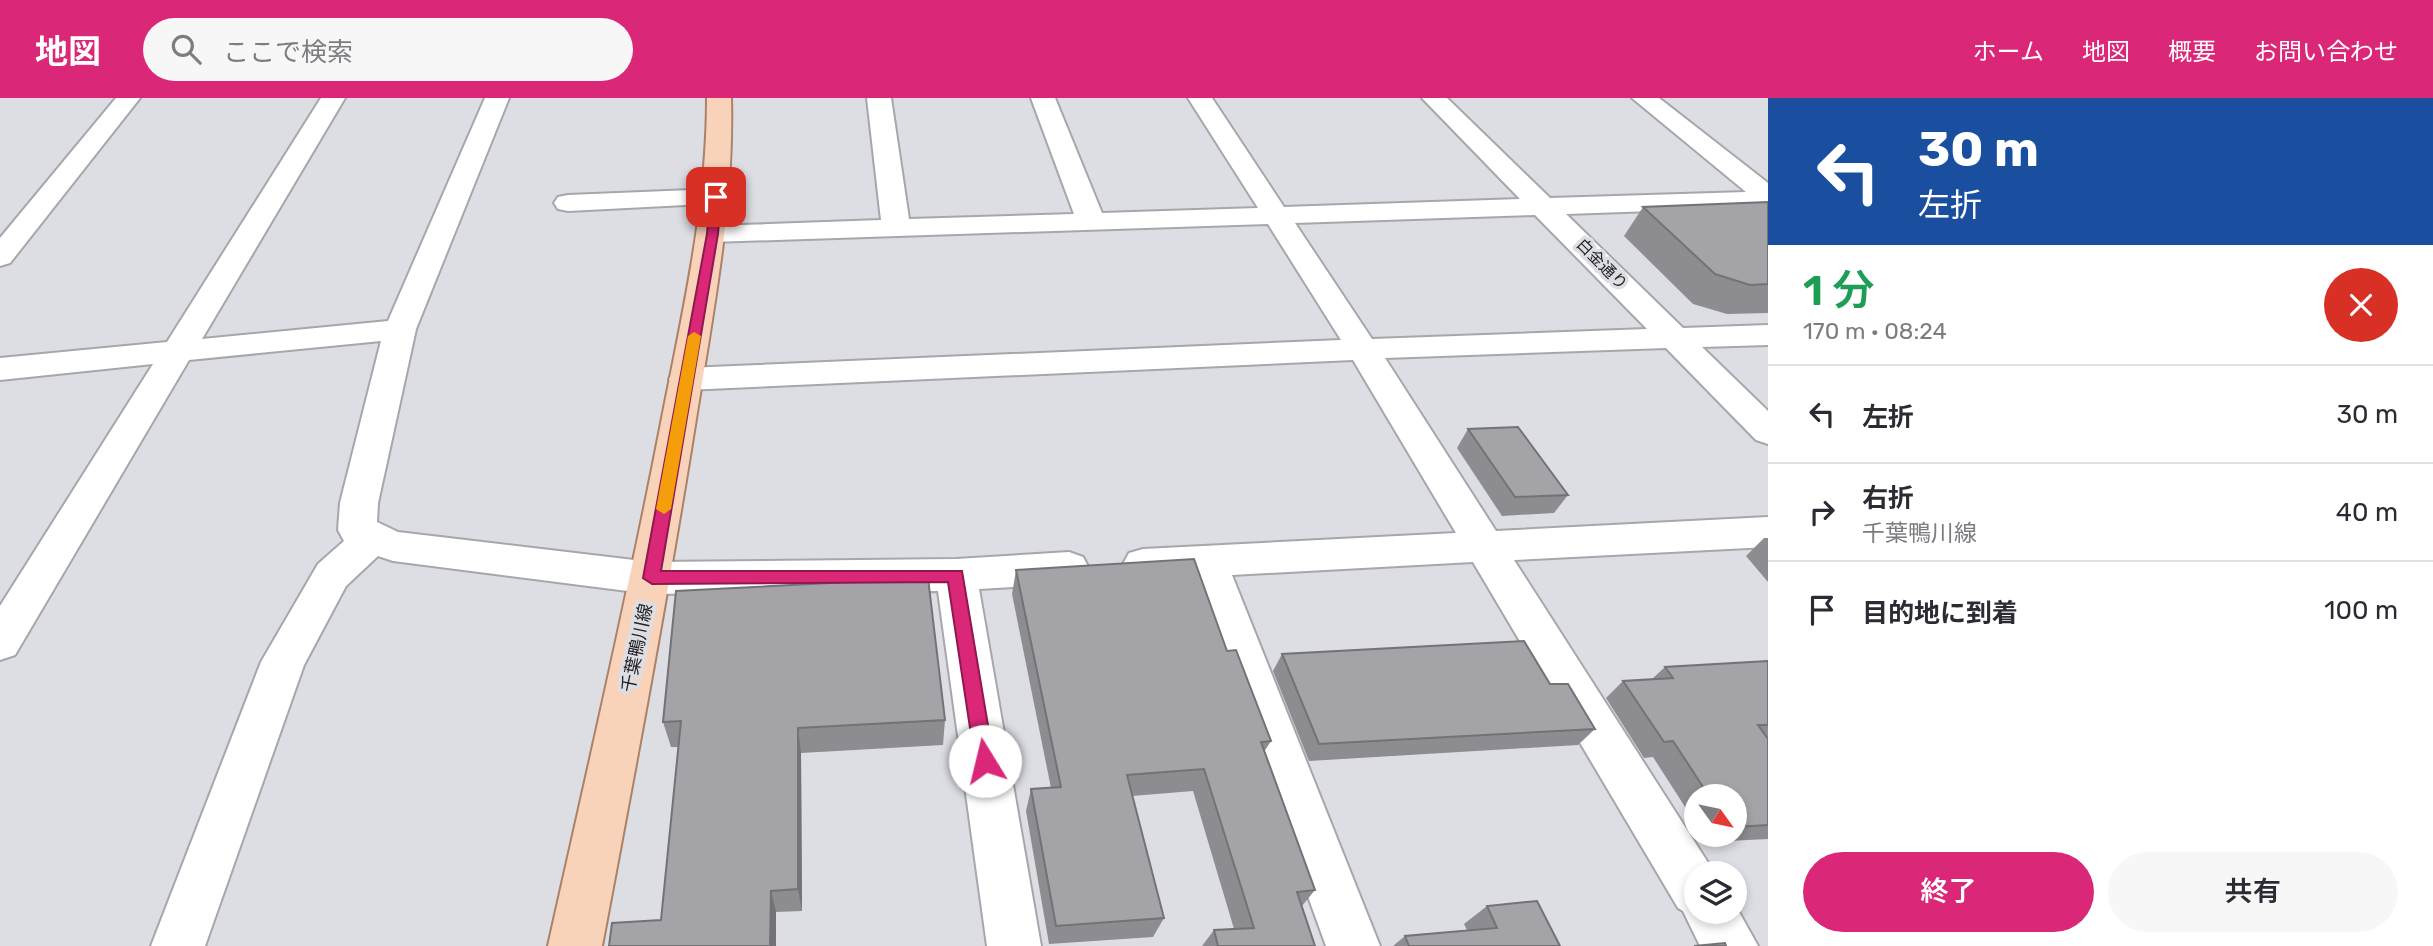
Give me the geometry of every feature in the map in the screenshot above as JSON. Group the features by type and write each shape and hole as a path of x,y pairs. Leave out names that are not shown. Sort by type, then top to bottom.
{"main road":[{"name":"千葉鴨川線","path":"575,946 652,578 712,234 720,139 719,98"}],"street":[{"path":"0,257 128,98"},
{"path":"0,642 332,98 341,98"},
{"path":"496,98 400,329 359,503 357,530 393,546 652,578 956,575 1482,545 1768,532"},
{"path":"879,98 896,228"},
{"path":"1042,98 1090,221"},
{"path":"1200,98 1363,349 1684,871"},
{"name":"白金通り","path":"1434,98 1768,432"},
{"path":"1644,98 1768,197"},
{"path":"568,203 716,197"},
{"path":"712,234 1768,197"},
{"path":"0,369 400,329"},
{"path":"686,380 1363,349 1768,335"},
{"path":"178,946 283,662 332,575 373,538"},
{"path":"1206,560 1353,946"},
{"path":"956,575 1014,946"},
{"path":"1717,924 1731,946"}],"building":[{"path":"1768,202 1768,284 1750,285 1715,274 1643,207"},
{"path":"1518,427 1568,495 1515,497 1468,429"},
{"path":"1194,559 1227,651 1236,650 1271,741 1261,742 1315,890 1297,892 1315,946 1218,946 1214,930 1254,928 1204,769 1127,775 1164,918 1056,926 1031,789 1061,787 1016,570"},
{"path":"928,578 945,720 798,728 798,889 771,891 770,946 609,946 612,923 661,920 681,721 663,722 676,591"},
{"path":"1524,641 1550,684 1568,684 1595,729 1319,744 1282,654"},
{"path":"1768,661 1768,725 1758,725 1768,739 1768,825 1747,826 1747,784 1701,784 1673,741 1664,742 1623,681 1673,678 1665,667"},
{"path":"1537,901 1560,946 1409,946 1405,936 1497,928 1487,906"},
{"path":"1725,943 1726,946 1694,946"}],"slow traffic":[{"path":"664,509 694,336"}],"route":[{"path":"716,197 712,234 652,578 956,575 985,761"}]}
